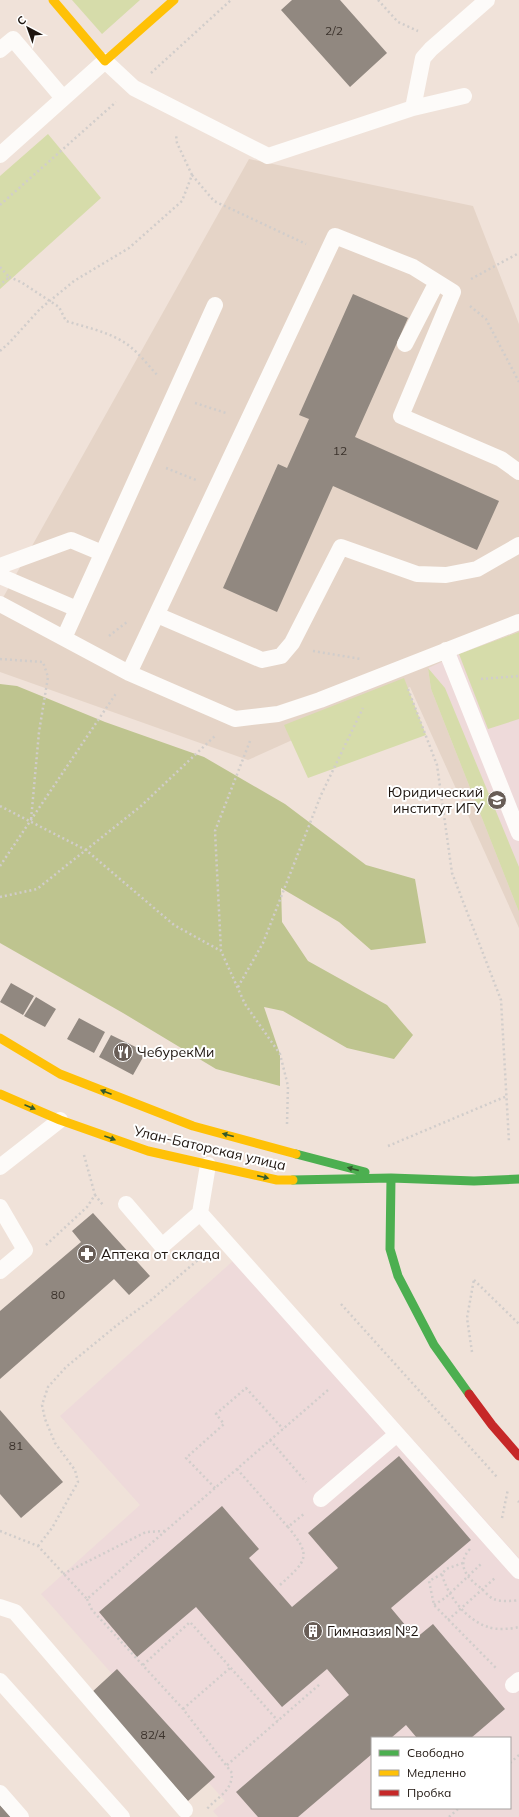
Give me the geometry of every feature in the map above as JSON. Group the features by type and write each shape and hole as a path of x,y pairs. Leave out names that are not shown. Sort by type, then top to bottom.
{"street":[{"path":"53,0 105,61 174,0"},
{"path":"0,1038 60,1074 193,1126 391,1178 390,1249 398,1276 434,1345 492,1425 519,1456"},
{"name":"Улан-Баторская улица","path":"0,1094 60,1120 148,1151 277,1180 391,1178 474,1181 519,1179"}],"lane":[{"path":"413,108 424,58 487,0"},
{"path":"0,50 12,39 63,98"},
{"path":"0,155 105,61 134,88 268,156 413,108 464,96"},
{"path":"129,672 217,488 334,236 413,267 453,292 401,416 501,458 519,472"},
{"path":"405,344 437,282"},
{"path":"64,638 215,305"},
{"path":"0,566 71,540 102,553"},
{"path":"157,615 262,660 281,656 289,647 306,617 341,547 417,574 446,575 478,569 519,545"},
{"path":"0,576 77,609"},
{"path":"0,604 129,672 235,719 278,714 519,622"},
{"path":"446,650 519,833"},
{"path":"0,1167 60,1120"},
{"path":"126,1204 162,1246 200,1213 208,1165"},
{"path":"0,1206 25,1250 0,1271"},
{"path":"200,1213 519,1571"},
{"path":"321,1499 397,1434"},
{"path":"0,1607 15,1612 185,1810"},
{"path":"0,1681 122,1817"},
{"path":"0,1793 21,1817"}],"path":[{"path":"0,205 115,102 127,99 134,88 231,0"},
{"path":"378,0 398,22 441,41"},
{"path":"176,131 177,143 192,175 214,201 259,221"},
{"path":"0,350 9,343 49,301 74,281 129,248 182,201 192,175"},
{"path":"519,253 478,275 453,292 486,319 519,382"},
{"path":"0,267 9,277 21,282 58,307 66,321 104,333 122,341 134,351"},
{"path":"0,285 9,277"},
{"path":"145,460 217,488"},
{"path":"289,647 365,659"},
{"path":"0,659 43,662 48,677 39,732 31,821"},
{"path":"395,670 404,678 437,765 452,873 501,1000 509,1142"},
{"path":"458,682 519,676"},
{"path":"0,866 118,690"},
{"path":"238,988 263,943 321,795 366,702"},
{"path":"0,897 37,889 141,806 235,719"},
{"path":"251,738 216,831 221,951 245,1004 280,1054 288,1086 286,1127"},
{"path":"0,806 86,850 174,925 221,951"},
{"path":"388,1146 507,1096"},
{"path":"82,1149 95,1195 104,1205"},
{"path":"46,1244 87,1207 95,1195"},
{"path":"38,1546 52,1528 78,1482 75,1470 55,1443 45,1419 42,1405 48,1386 66,1367 116,1326 151,1300 199,1259 205,1251 206,1246"},
{"path":"473,1355 467,1318 474,1279 519,1324"},
{"path":"341,1304 497,1477"},
{"path":"87,1600 345,1375"},
{"path":"215,1488 186,1458 224,1424 216,1414 246,1388 283,1429"},
{"path":"270,1440 321,1499"},
{"path":"237,1469 301,1542 304,1553 300,1567 280,1584"},
{"path":"288,1527 308,1509"},
{"path":"0,1531 38,1546 87,1600 92,1610 183,1709 227,1765 232,1773 232,1782 227,1790 208,1807"},
{"path":"63,1574 146,1532 166,1531"},
{"path":"468,1550 463,1557 463,1563 465,1571 472,1582 494,1599 519,1600"},
{"path":"463,1563 446,1569 442,1574 429,1581 434,1604 448,1620 516,1682"},
{"path":"434,1604 450,1594 480,1566"},
{"path":"442,1574 450,1594 461,1608 472,1618 488,1628 519,1627"},
{"path":"448,1620 492,1581"},
{"path":"143,1665 190,1622 278,1721"},
{"path":"183,1709 230,1668"},
{"path":"227,1765 320,1684"},
{"path":"511,1762 519,1755"},
{"path":"449,1817 458,1809"}],"shaded area":[{"path":"249,159 473,206 519,324 519,928 410,687 248,760 0,672 0,603"},
{"name":"Юридический институт ИГУ","path":"519,632 519,912 431,689 428,668 459,654"},
{"path":"244,1251 519,1558 519,1817 218,1817 213,1811 225,1801 41,1594 140,1505 60,1416"}],"green space":[{"path":"72,0 140,0 102,34"},
{"path":"48,134 101,198 0,289 0,176"},
{"path":"519,632 519,719 488,729 459,654"},
{"path":"428,668 445,688 519,867 519,912 431,689"},
{"path":"404,678 426,735 308,778 284,725"},
{"path":"0,684 17,686 105,722 204,757 285,804 366,865 415,879 426,943 371,950 339,922 281,888 282,922 308,961 387,1005 413,1035 394,1059 347,1048 283,1011 264,1007 280,1054 280,1086 216,1069 123,1013 0,943"}],"building":[{"path":"292,0 340,0 387,53 350,87 281,10"},
{"path":"353,294 408,318 355,437 499,501 477,550 333,486 277,612 223,588 278,464 287,468 309,419 299,415"},
{"path":"11,983 34,996 23,1015 0,1002"},
{"path":"36,997 56,1009 45,1027 24,1016"},
{"path":"79,1018 105,1032 94,1053 67,1039"},
{"path":"111,1035 146,1052 133,1075 99,1057"},
{"path":"93,1213 150,1276 129,1295 114,1279 0,1379 0,1311 81,1242 72,1231"},
{"path":"0,1410 63,1482 21,1518 0,1494"},
{"name":"Гимназия №2","path":"399,1456 471,1540 391,1608 416,1638 433,1624 505,1709 472,1737 416,1737 406,1725 392,1737 371,1737 371,1755 298,1817 258,1817 236,1792 349,1695 327,1669 282,1707 196,1607 137,1657 99,1612 222,1506 259,1549 249,1558 292,1607 338,1568 308,1533"},
{"path":"117,1669 215,1777 188,1801 91,1693"},
{"path":"0,1805 11,1817 0,1817"}],"traffic: fast":[{"path":"296,1154 365,1172"},
{"path":"293,1180 391,1178 474,1181 519,1179"},
{"path":"391,1178 390,1249 398,1276 434,1345 469,1394"}],"traffic: slow":[{"path":"53,0 105,61 174,0"},
{"path":"0,1038 60,1074 193,1126 296,1154"},
{"path":"0,1094 60,1120 148,1151 277,1180 293,1180"}],"traffic: jam":[{"path":"469,1394 492,1425 519,1456"}],"place":[{"name":"Юридический институт ИГУ","path":"497,800"},
{"name":"ЧебурекМи","path":"123,1052"},
{"name":"Аптека от склада","path":"87,1254"},
{"name":"Гимназия №2","path":"313,1631"}]}
